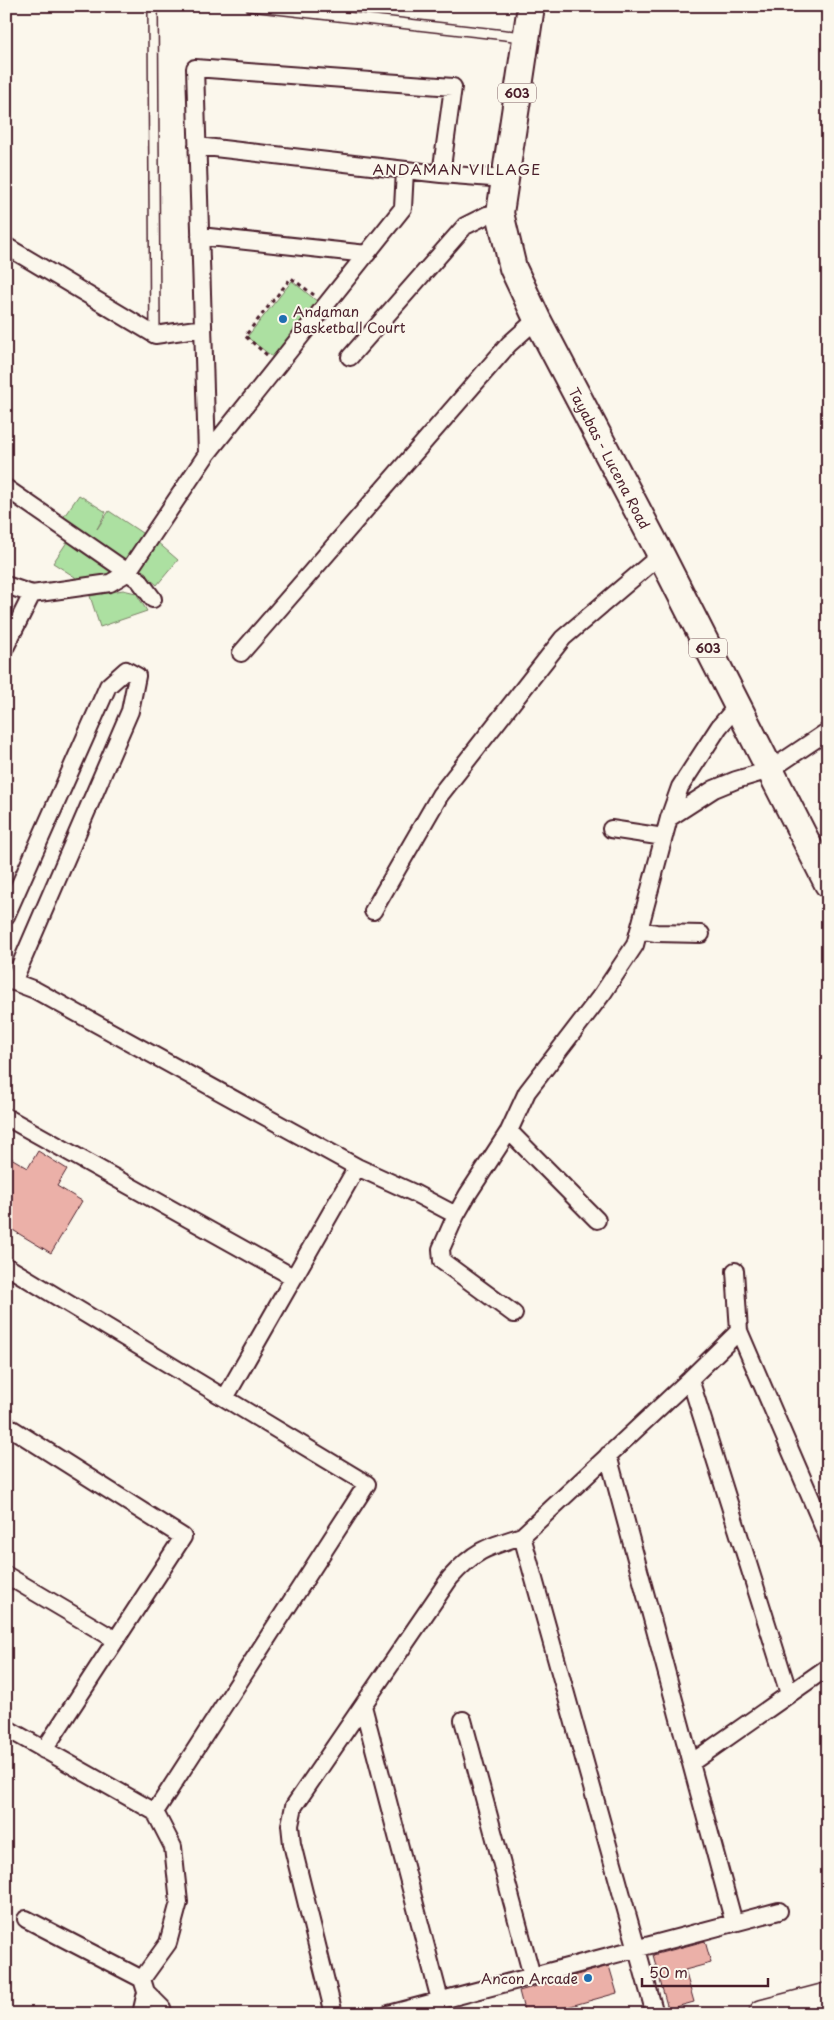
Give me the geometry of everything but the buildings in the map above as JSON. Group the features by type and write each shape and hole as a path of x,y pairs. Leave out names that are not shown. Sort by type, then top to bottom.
{"highway":[{"path":"763,2014 828,1997"},
{"path":"823,2014 828,2012"}],"main road":[{"name":"Tayabas - Lucena Road","path":"531,6 500,213 513,268 536,319 662,557 828,884"}],"street":[{"path":"207,454 195,68 453,87 441,174"},
{"path":"197,146 441,174 504,179"},
{"path":"6,586 32,594 110,583 127,573 207,454 403,208 405,170"},
{"path":"350,358 465,226 488,214 500,213"},
{"path":"200,236 367,254"},
{"path":"6,246 155,335 203,328"},
{"path":"241,653 509,344 536,319"},
{"path":"6,488 139,580 153,599"},
{"path":"373,911 440,794 563,638 651,563 662,557"},
{"path":"6,646 32,594"},
{"path":"6,916 108,686 126,670 137,676 130,710 9,981 35,990 357,1168 414,1193 456,1215"},
{"path":"514,1314 442,1261 442,1249 456,1215 509,1131 527,1092 603,992 635,945 669,818 680,787 719,727 737,706"},
{"path":"669,818 714,789 770,770 828,731"},
{"path":"611,828 664,838"},
{"path":"640,930 701,934"},
{"path":"6,1117 293,1278"},
{"path":"509,1131 597,1220"},
{"path":"225,1398 357,1168"},
{"path":"6,1266 367,1484 155,1812"},
{"path":"735,1271 739,1331 828,1538"},
{"path":"334,2014 292,1844 290,1826 294,1806 450,1578 466,1560 487,1547 522,1536 690,1380 739,1331"},
{"path":"690,1380 789,1694"},
{"path":"6,1425 183,1537 44,1750"},
{"path":"608,1455 734,1923"},
{"path":"522,1536 655,2014"},
{"path":"6,1575 116,1640"},
{"path":"691,1763 828,1666"},
{"path":"363,1706 440,2000"},
{"path":"463,1720 532,1976"},
{"path":"6,1728 155,1812 172,1846 179,1902 168,1942 144,1985 141,2014"},
{"path":"389,2014 779,1911"},
{"path":"26,1919 144,1985 162,2008 164,2014"}],"lane":[{"path":"155,335 153,7 162,6"},
{"path":"250,6 526,38"}],"path":[{"path":"278,365 245,336 291,278 327,304"}],"green space":[{"name":"Andaman Basketball Court","path":"292,281 318,302 274,358 247,337"},
{"path":"79,495 106,512 97,529 109,511 145,535 122,566 60,522"},
{"path":"69,539 124,571 77,584 75,577 53,563"},
{"path":"156,541 178,560 157,585 134,566"},
{"path":"123,590 136,593 147,611 100,627 90,596"}],"place":[{"name":"Andaman Basketball Court","path":"283,319"},
{"name":"Ancon Arcade","path":"588,1978"}],"district":[{"name":"ANDAMAN VILLAGE","path":"457,168"}]}
